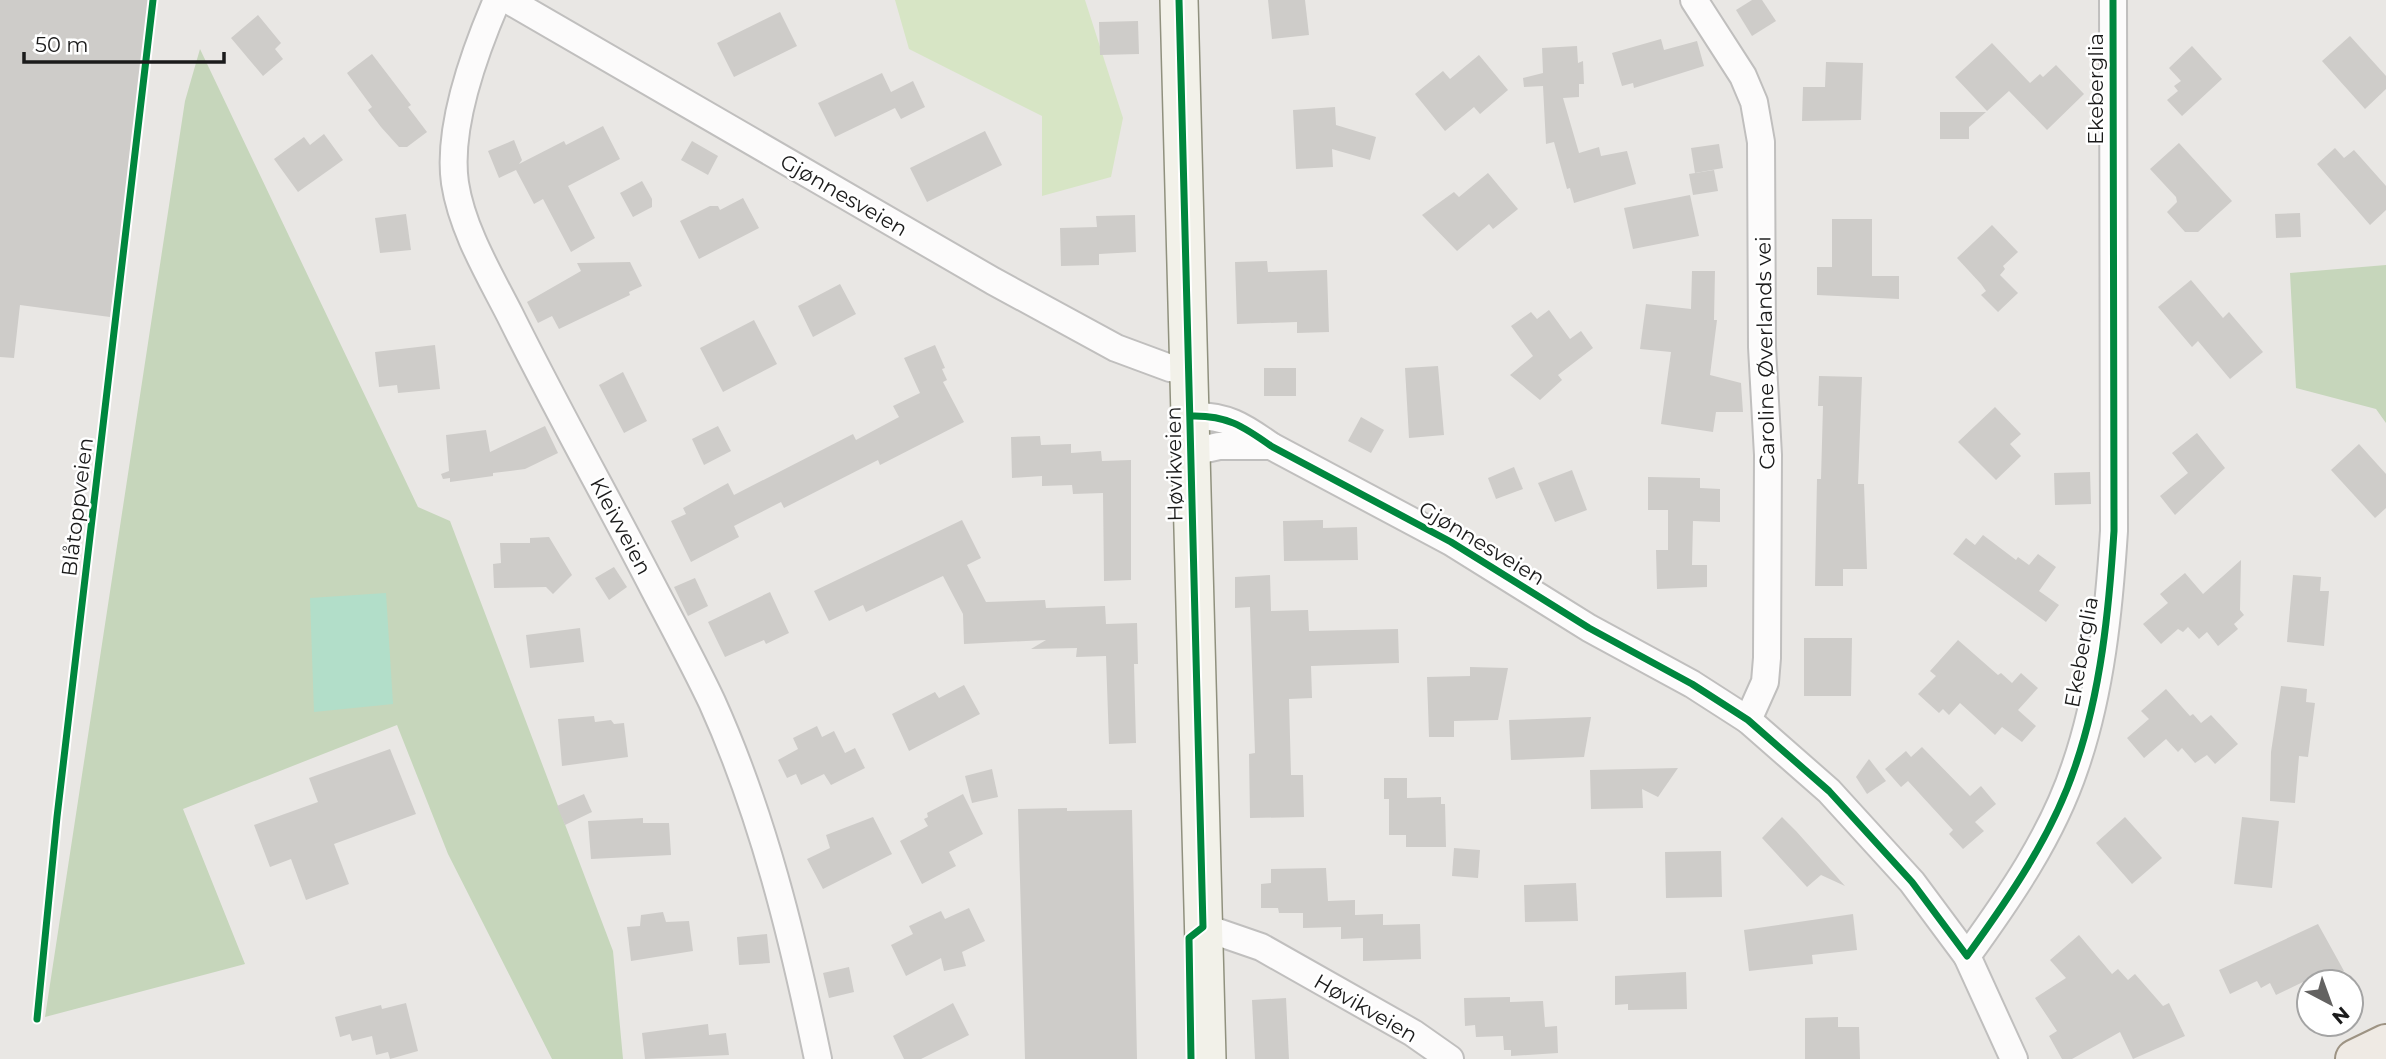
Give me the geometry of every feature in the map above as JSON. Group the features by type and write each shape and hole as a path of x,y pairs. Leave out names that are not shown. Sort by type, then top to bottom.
{"main road":[{"name":"Høvikveien","path":"1179,0 1207,1059"},
{"path":"2355,1059 2386,1044"}],"street":[{"name":"Kleivveien","path":"497,0 471,61 456,145 455,182 463,210 475,244 550,395 712,703 754,810 787,920 818,1059"},
{"name":"Gjønnesveien","path":"508,0 981,275 1116,348 1170,368 1189,370"},
{"name":"Caroline Øverlands vei","path":"1694,0 1743,76 1754,102 1761,142 1762,347 1768,455 1767,658 1765,682 1758,704 1748,720"},
{"name":"Ekeberglia","path":"1967,956 2014,889 2075,768 2094,695 2109,598 2114,531 2113,0"},
{"name":"Gjønnesveien","path":"1191,416 1216,415 1246,428 1271,446 1451,542 1589,628 1692,684 1748,720"},
{"name":"Gjønnesveien","path":"1192,452 1219,446 1271,446"},
{"path":"1748,720 1829,791 1912,882 1967,956 2014,1059"},
{"name":"Høvikveien","path":"1203,927 1261,947 1413,1034 1450,1059"}],"green space":[{"path":"895,0 1085,0 1123,118 1111,177 1042,196 1042,116 909,49"},
{"path":"200,49 418,507 450,521 613,951 623,1059 552,1059 448,854 397,725 183,809 245,964 45,1017 185,101"},
{"path":"2386,265 2386,423 2376,409 2296,388 2290,273"},
{"path":"386,593 393,704 314,712 310,598"}],"building":[{"path":"0,0 151,0 110,317 20,305 14,358 0,357"},
{"path":"1268,0 1305,0 1309,35 1272,39"},
{"path":"1752,0 1762,0 1776,21 1752,36 1736,10"},
{"path":"780,12 797,46 734,77 717,43"},
{"path":"258,15 281,43 275,49 283,59 263,76 231,38"},
{"path":"1138,21 1139,54 1100,55 1099,22"},
{"path":"2350,36 2386,76 2386,89 2365,109 2322,61"},
{"path":"1661,39 1664,50 1697,41 1704,66 1634,88 1633,83 1622,86 1612,53"},
{"path":"1992,43 2030,83 2040,74 2043,77 2056,65 2084,94 2047,130 2009,91 1987,111 1955,77"},
{"path":"1577,46 1578,63 1583,61 1584,84 1579,84 1579,97 1563,98 1579,153 1599,147 1601,156 1627,151 1636,184 1574,203 1570,188 1567,189 1554,142 1546,144 1543,86 1524,87 1523,78 1543,73 1542,48"},
{"path":"2192,46 2222,79 2182,116 2167,100 2178,91 2174,86 2181,81 2169,68"},
{"path":"372,54 411,105 408,107 427,132 407,147 399,147 381,127 368,110 372,107 347,73"},
{"path":"1479,55 1508,90 1480,114 1474,107 1445,131 1415,94 1443,71 1450,79"},
{"path":"1826,62 1863,63 1861,120 1802,121 1803,87 1825,87"},
{"path":"882,73 891,92 913,81 925,107 901,119 895,108 835,137 818,103"},
{"path":"1335,107 1336,125 1376,137 1370,160 1332,149 1333,167 1296,169 1293,110"},
{"path":"1940,112 1986,112 1969,127 1969,139 1940,139"},
{"path":"603,126 620,159 568,186 595,238 571,252 543,199 534,204 516,170 499,178 488,151 514,140 522,160 519,164 564,141 566,145"},
{"path":"985,131 1002,165 927,202 910,168"},
{"path":"324,134 343,160 298,192 274,159 304,137 310,145"},
{"path":"692,141 718,156 708,175 681,160"},
{"path":"2179,143 2232,201 2198,232 2185,232 2167,212 2177,202 2176,197 2150,169"},
{"path":"1719,144 1723,168 1695,173 1691,148"},
{"path":"2335,148 2344,158 2354,150 2386,186 2386,210 2370,225 2317,164"},
{"path":"1714,170 1718,191 1693,195 1689,174"},
{"path":"1488,173 1518,209 1493,229 1489,224 1457,251 1422,215 1454,192 1459,197"},
{"path":"642,181 652,199 652,207 633,217 620,193"},
{"path":"1690,195 1699,236 1633,249 1624,208"},
{"path":"743,198 759,228 699,259 680,221 710,206 718,206 720,210"},
{"path":"2300,213 2301,237 2276,238 2275,214"},
{"path":"406,214 411,250 380,253 375,218"},
{"path":"1135,215 1136,252 1099,254 1099,265 1061,266 1060,228 1097,227 1096,216"},
{"path":"1832,219 1872,219 1872,276 1899,276 1899,299 1817,295 1817,267 1832,267"},
{"path":"1992,225 2018,252 2003,266 2005,269 2000,275 2018,293 1998,312 1981,295 1986,291 1981,284 1957,258"},
{"path":"1267,261 1268,272 1327,270 1329,332 1297,333 1297,322 1237,324 1235,262"},
{"path":"630,262 642,286 629,292 630,295 559,329 552,316 538,323 527,302 581,271 577,263"},
{"path":"1692,271 1715,271 1714,320 1717,320 1710,375 1741,383 1743,412 1716,412 1713,432 1661,424 1671,352 1640,349 1646,304 1691,309"},
{"path":"2191,280 2223,318 2229,312 2263,352 2230,379 2198,341 2192,347 2158,307"},
{"path":"840,284 856,314 813,337 798,306"},
{"path":"1549,310 1570,339 1581,331 1593,348 1558,375 1562,380 1540,400 1510,375 1533,356 1511,326 1531,312 1537,319"},
{"path":"754,320 777,364 723,392 700,348"},
{"path":"435,345 440,389 398,393 397,385 379,387 375,352"},
{"path":"935,345 945,368 942,369 947,380 943,382 964,422 880,465 878,460 784,508 781,502 734,526 739,537 691,562 671,521 686,514 683,508 728,483 734,495 853,434 856,440 899,417 893,406 920,393 904,358"},
{"path":"1438,366 1444,435 1409,438 1405,368"},
{"path":"1264,368 1296,368 1296,396 1264,396"},
{"path":"623,372 647,421 624,433 599,385"},
{"path":"1819,376 1862,377 1858,484 1864,484 1867,569 1843,569 1843,586 1815,586 1817,479 1821,479 1823,406 1818,406"},
{"path":"1995,407 2021,434 2010,444 2021,456 1996,480 1958,442"},
{"path":"1361,417 1384,430 1371,453 1348,441"},
{"path":"545,426 558,453 525,469 450,482 450,478 443,479 441,474 449,471 446,435 486,430 490,452"},
{"path":"718,426 731,451 704,465 692,439"},
{"path":"2197,433 2225,468 2175,515 2160,496 2188,473 2172,453"},
{"path":"1040,436 1041,445 1071,444 1071,453 1101,451 1102,461 1131,460 1131,580 1104,581 1103,493 1073,494 1072,485 1042,486 1042,476 1012,478 1011,437"},
{"path":"2359,444 2386,474 2386,508 2375,518 2331,470"},
{"path":"1514,467 1523,489 1496,499 1488,478"},
{"path":"1572,470 1587,510 1555,522 1538,483"},
{"path":"2090,472 2091,504 2055,505 2054,473"},
{"path":"1648,477 1700,478 1700,488 1720,489 1720,522 1693,521 1692,565 1707,565 1707,587 1657,589 1656,550 1668,550 1668,510 1648,510"},
{"path":"962,520 981,558 967,565 986,602 1045,600 1046,608 1105,606 1106,624 1137,623 1138,664 1134,664 1136,743 1109,744 1106,656 1076,657 1077,648 1031,649 1046,640 964,644 963,614 943,576 866,612 863,605 829,621 814,591"},
{"path":"1323,520 1323,528 1357,527 1358,560 1284,561 1283,521"},
{"path":"1983,535 2016,560 2018,557 2029,565 2038,554 2056,567 2039,591 2059,605 2046,622 1953,554 1966,538 1975,545"},
{"path":"549,537 572,575 553,594 546,587 494,588 493,564 501,563 500,543 530,543 530,538"},
{"path":"2241,560 2240,610 2244,615 2234,624 2238,629 2218,646 2207,632 2199,639 2188,627 2183,632 2178,629 2161,644 2143,624 2168,603 2160,594 2185,573 2203,594"},
{"path":"614,567 627,587 609,600 595,578"},
{"path":"1270,575 1271,611 1308,610 1309,631 1398,629 1399,663 1311,666 1312,698 1289,699 1291,775 1303,775 1304,817 1250,818 1249,754 1255,753 1250,607 1235,608 1235,577"},
{"path":"2293,575 2321,577 2320,591 2329,591 2324,646 2287,642"},
{"path":"695,578 708,606 688,616 674,587"},
{"path":"770,592 789,633 766,644 764,640 725,657 708,622"},
{"path":"580,628 584,662 530,668 526,635"},
{"path":"1804,638 1852,638 1851,696 1804,696"},
{"path":"1958,640 1998,675 2001,673 2012,683 2021,673 2038,688 2018,710 2036,726 2022,742 2002,727 1995,735 1960,703 1949,715 1943,709 1939,713 1918,694 1936,676 1930,671"},
{"path":"1470,667 1508,668 1498,720 1454,721 1454,737 1429,737 1427,677 1470,676"},
{"path":"964,685 980,714 909,751 892,714 935,692 939,698"},
{"path":"2281,686 2307,689 2306,702 2315,703 2308,757 2299,756 2295,803 2270,801 2271,752"},
{"path":"2166,689 2190,716 2193,714 2201,723 2211,715 2238,744 2215,764 2207,755 2195,763 2182,748 2178,752 2166,739 2144,758 2127,738 2149,719 2141,711"},
{"path":"594,716 595,722 611,720 614,724 624,723 628,757 562,766 558,719"},
{"path":"1591,717 1584,757 1511,760 1509,720"},
{"path":"817,726 822,737 834,731 845,753 855,748 865,768 831,785 824,774 801,785 796,774 787,778 778,760 798,749 793,738"},
{"path":"1922,747 1970,796 1981,786 1996,804 1975,822 1984,831 1963,849 1949,834 1953,830 1908,781 1901,787 1885,769 1906,751 1911,757"},
{"path":"390,749 416,814 334,844 349,884 306,900 291,859 270,867 254,825 318,802 309,778"},
{"path":"1869,759 1886,781 1867,794 1856,777"},
{"path":"1678,768 1658,797 1642,789 1643,808 1591,809 1590,770"},
{"path":"992,769 998,797 972,803 965,776"},
{"path":"1384,778 1407,778 1407,798 1441,797 1441,804 1445,804 1446,847 1406,847 1406,835 1389,835 1389,799 1384,799"},
{"path":"584,794 592,812 565,825 557,806"},
{"path":"963,794 983,834 949,852 956,866 922,884 900,841 928,826 924,819 928,817 927,813"},
{"path":"1067,808 1067,811 1132,810 1137,1059 1025,1059 1018,809"},
{"path":"873,817 892,854 823,889 807,859 830,848 826,835"},
{"path":"1782,817 1845,886 1821,875 1807,887 1762,838"},
{"path":"2125,817 2162,858 2132,884 2096,843"},
{"path":"2242,817 2279,821 2272,888 2234,884"},
{"path":"643,818 643,823 669,823 671,855 591,859 588,821"},
{"path":"1454,848 1480,850 1478,878 1452,876"},
{"path":"1721,851 1722,897 1666,898 1665,852"},
{"path":"1326,868 1328,901 1355,900 1355,915 1383,914 1383,925 1420,924 1421,959 1363,961 1363,938 1341,939 1341,927 1303,928 1303,913 1279,913 1278,908 1261,908 1261,884 1271,883 1271,869"},
{"path":"1576,883 1578,921 1525,922 1524,885"},
{"path":"969,908 985,941 962,952 966,966 944,971 941,958 906,976 891,945 913,934 909,926 941,911 945,919"},
{"path":"663,912 666,922 689,921 693,951 631,961 627,927 640,926 641,915"},
{"path":"1853,914 1857,950 1812,955 1813,964 1749,971 1744,930"},
{"path":"2318,924 2342,968 2295,968 2295,986 2276,995 2270,983 2261,988 2257,981 2230,994 2219,970"},
{"path":"767,934 770,963 739,965 737,937"},
{"path":"2079,935 2112,974 2118,969 2128,980 2135,974 2163,1006 2169,1003 2185,1036 2133,1059 2120,1032 2072,1059 2062,1059 2049,1036 2057,1031 2035,998 2066,978 2050,960"},
{"path":"849,967 854,992 829,998 823,973"},
{"path":"1686,972 1687,1009 1628,1010 1628,1004 1615,1005 1615,976"},
{"path":"1510,997 1510,1002 1543,1001 1545,1027 1557,1026 1558,1053 1511,1056 1511,1050 1504,1050 1503,1036 1476,1037 1475,1025 1465,1026 1464,998"},
{"path":"1286,998 1289,1059 1255,1059 1252,1000"},
{"path":"406,1003 418,1051 390,1059 388,1052 376,1055 372,1036 352,1041 350,1034 340,1037 335,1017 381,1005 382,1009"},
{"path":"953,1003 969,1035 921,1059 904,1059 893,1036"},
{"path":"1838,1017 1838,1027 1859,1027 1860,1059 1805,1059 1805,1018"},
{"path":"708,1024 709,1035 726,1033 729,1055 645,1059 642,1033"}],"cycle path":[{"name":"Blåtoppveien","path":"37,1019 57,817 153,0"},
{"path":"1179,0 1203,927 1189,938 1191,1059"},
{"path":"1191,416 1214,417 1243,427 1271,446 1451,542 1589,628 1692,684 1748,720 1829,791 1912,882 1967,956 2028,866 2065,793 2084,739 2102,650 2114,531 2113,0"}]}
